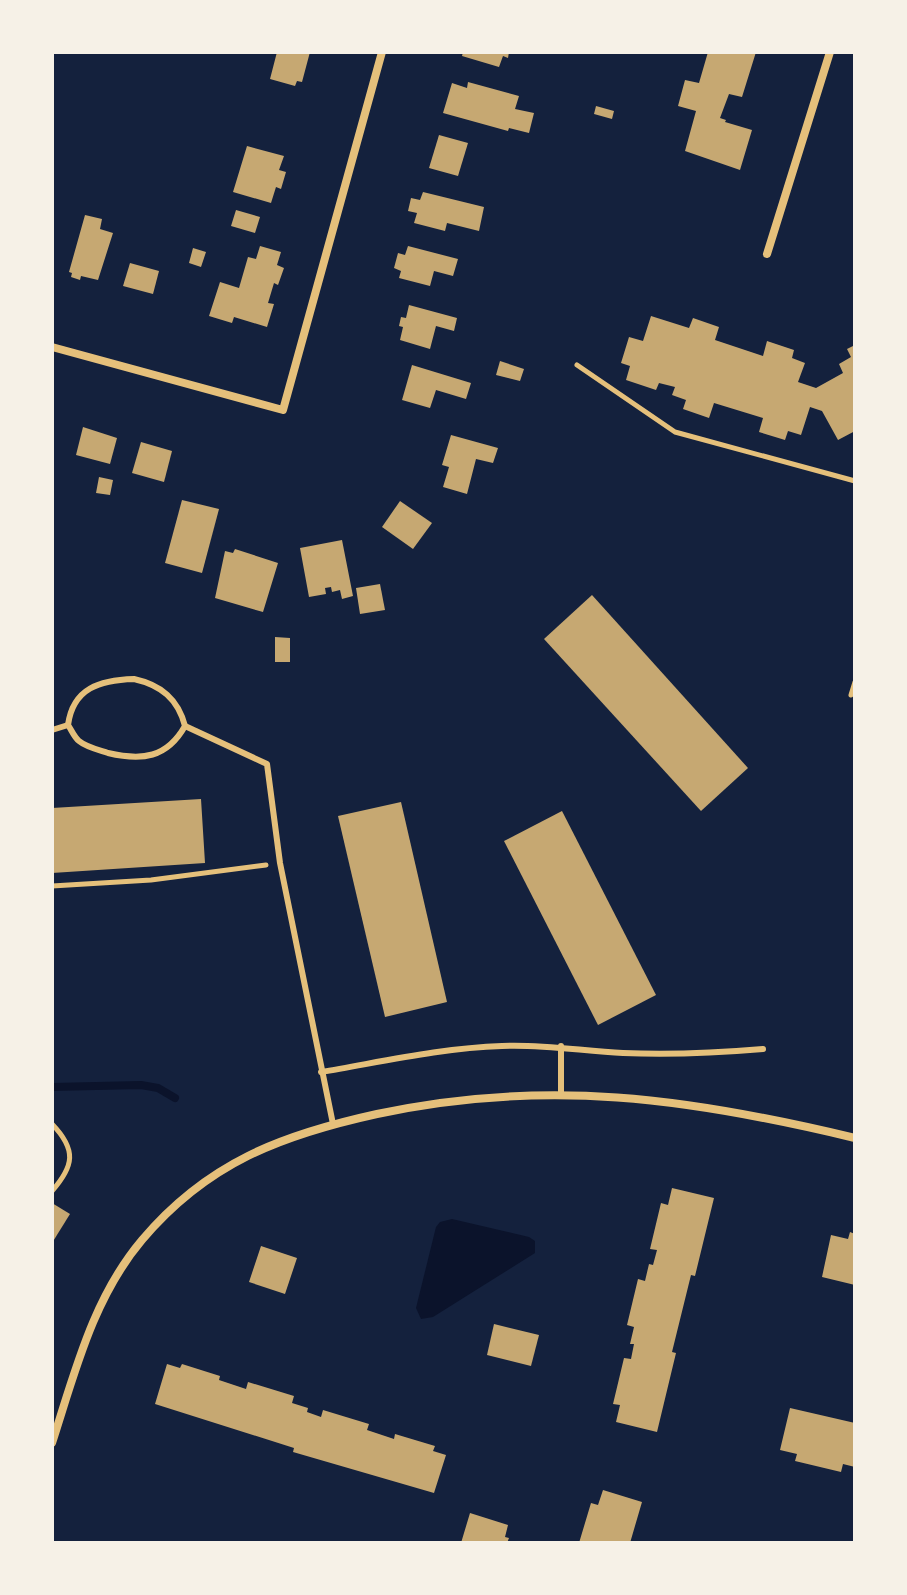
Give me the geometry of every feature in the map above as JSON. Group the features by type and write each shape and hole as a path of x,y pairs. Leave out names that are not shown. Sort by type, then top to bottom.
{"street":[{"path":"52,347 283,410 382,52"},
{"path":"767,254 830,52"},
{"path":"52,1443 95,1317 116,1278 142,1241 185,1197 213,1175 279,1140 333,1124 459,1099 561,1094 620,1096 718,1108 855,1138"}],"lane":[{"path":"134,679 152,683 170,696 181,710 185,726 176,742 163,751 143,757 124,757 78,741 68,725 70,708 79,695 112,680 134,679"},
{"path":"52,730 68,725"},
{"path":"185,726 267,764 280,863 333,1124"},
{"path":"321,1072 441,1051 500,1046 561,1046 620,1053 693,1055 763,1049"},
{"path":"561,1046 561,1094"}],"path":[{"path":"577,365 675,432 855,481"},
{"path":"851,695 855,682"},
{"path":"52,886 151,880 280,863"},
{"path":"52,1124 68,1147 71,1163 67,1174 52,1191"}],"water":[{"path":"452,1219 529,1237 535,1241 535,1253 433,1317 421,1319 416,1308 436,1227 440,1222"}],"building":[{"path":"277,52 310,52 302,82 297,81 295,86 270,79"},
{"path":"463,52 509,52 508,58 503,56 499,67 462,56"},
{"path":"708,52 756,52 742,97 729,94 720,118 752,130 740,170 685,151 696,111 678,106 685,80 699,83"},
{"path":"468,82 519,96 515,109 534,113 529,133 509,128 508,131 443,113 452,83 467,88"},
{"path":"596,106 614,111 612,119 594,114"},
{"path":"439,135 468,143 458,176 429,168"},
{"path":"247,146 284,156 279,170 286,172 281,189 276,187 271,203 233,192"},
{"path":"423,192 484,207 479,231 447,223 445,231 414,223 417,213 408,211 411,198 420,200"},
{"path":"236,210 260,217 255,233 231,226"},
{"path":"85,215 102,219 100,229 113,233 98,280 81,276 80,280 71,277 72,273 69,272"},
{"path":"260,246 281,252 277,265 284,268 278,285 274,283 268,303 274,304 267,327 234,317 232,323 209,316 220,282 239,288 248,257 256,259"},
{"path":"408,246 458,259 453,276 434,271 430,286 399,278 401,271 394,268 398,253 405,255"},
{"path":"193,248 206,252 201,267 189,263"},
{"path":"130,263 159,271 153,294 123,286"},
{"path":"409,305 457,318 454,331 436,326 430,349 400,340 403,327 399,326 401,317 406,318"},
{"path":"651,316 689,328 693,318 719,327 715,340 763,356 767,341 794,350 792,358 805,363 798,382 816,388 843,373 839,364 851,357 847,349 855,345 855,431 838,440 822,411 810,407 801,435 788,431 785,440 759,432 763,418 714,403 709,418 683,409 686,400 672,395 675,387 659,383 656,390 626,380 630,366 621,363 629,337 643,341"},
{"path":"500,361 524,369 520,381 496,375"},
{"path":"412,365 471,383 466,399 436,390 430,408 402,400"},
{"path":"83,427 117,438 110,464 76,455"},
{"path":"451,435 498,448 493,463 476,459 467,494 443,487 449,467 442,465"},
{"path":"141,442 172,451 164,482 132,473"},
{"path":"99,477 113,480 110,495 96,493"},
{"path":"182,500 219,509 202,573 165,563"},
{"path":"400,501 432,523 413,549 382,527"},
{"path":"342,540 353,596 342,599 340,590 332,592 331,587 325,588 326,594 309,597 300,548"},
{"path":"235,549 278,563 263,612 215,598 225,551 233,553"},
{"path":"380,584 385,610 360,614 356,588"},
{"path":"592,595 748,768 701,811 544,639"},
{"path":"275,637 290,638 290,662 275,662"},
{"path":"201,799 205,863 52,873 52,808"},
{"path":"401,802 447,1002 385,1017 338,816"},
{"path":"562,811 656,995 598,1025 504,841"},
{"path":"672,1188 714,1198 672,1352 676,1353 657,1432 616,1422 620,1405 613,1404 624,1358 631,1359 634,1344 630,1344 634,1327 627,1325 638,1279 645,1281 649,1264 653,1265 657,1250 650,1249 661,1203 668,1205"},
{"path":"52,1203 70,1214 52,1243"},
{"path":"850,1232 855,1234 855,1285 822,1277 831,1235 848,1239"},
{"path":"261,1246 297,1258 285,1294 249,1282"},
{"path":"494,1324 539,1335 531,1366 487,1355"},
{"path":"167,1364 180,1368 182,1364 220,1376 219,1380 246,1389 248,1382 294,1396 292,1403 308,1408 307,1412 321,1417 323,1410 369,1424 367,1430 394,1439 395,1434 435,1446 433,1451 446,1455 434,1493 293,1452 294,1448 155,1404"},
{"path":"790,1408 855,1423 855,1467 843,1464 841,1472 795,1461 797,1454 780,1450"},
{"path":"603,1490 642,1502 630,1543 579,1543 591,1503 598,1505"},
{"path":"470,1513 508,1525 507,1543 461,1543"}],"waterway":[{"path":"52,1087 141,1085 158,1088 175,1098"}]}
